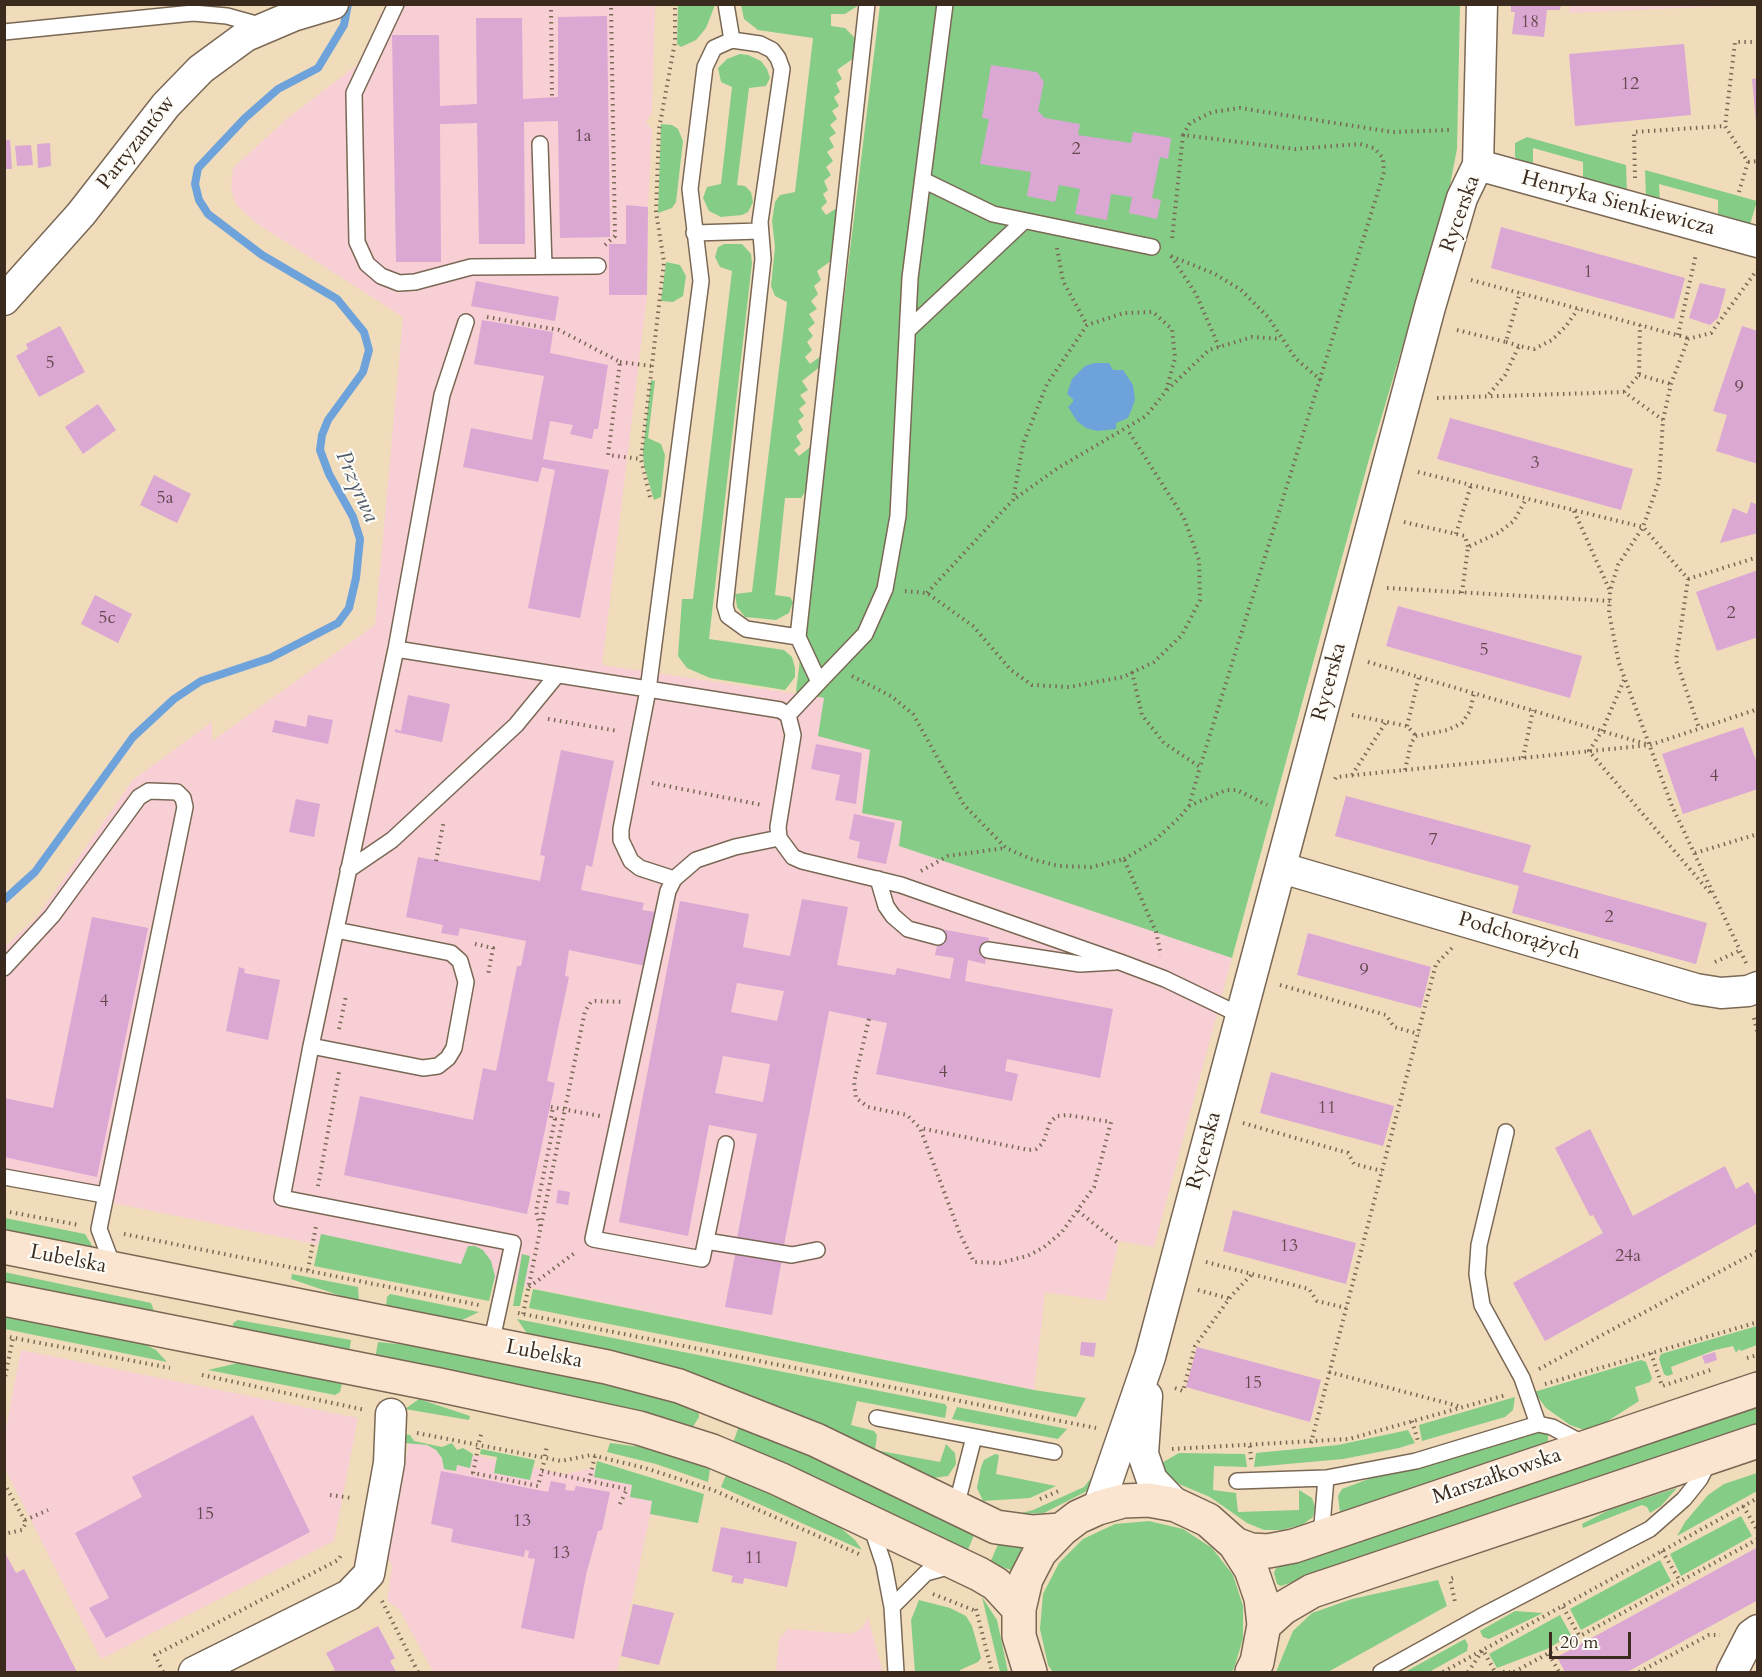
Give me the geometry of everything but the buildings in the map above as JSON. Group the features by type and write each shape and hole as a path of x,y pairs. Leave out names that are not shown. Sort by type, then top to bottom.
{"main road":[{"name":"Lubelska","path":"4,1247 607,1367 679,1386 816,1440 996,1527 1033,1532 1061,1530"},
{"path":"190,1336 199,1286"},
{"path":"4,1299 398,1377 639,1428 712,1451 779,1479 996,1584 1019,1609"},
{"name":"Marszałkowska","path":"1235,1544 1251,1550 1268,1551 1321,1537 1758,1389"},
{"path":"712,1451 729,1405"},
{"path":"1264,1625 1283,1608 1312,1592 1758,1441"},
{"path":"1030,1672 1019,1636 1019,1609 1026,1579 1040,1552 1061,1530 1098,1508 1123,1501 1141,1500 1176,1505 1208,1520 1235,1544 1251,1569 1261,1598 1264,1625 1257,1662 1252,1672"}],"street":[{"name":"Partyzantów","path":"4,300 81,214 182,88 263,16 293,16 333,4"},
{"name":"Rycerska","path":"1098,1508 1150,1357 1430,307 1462,198 1478,165 1482,4"},
{"name":"Henryka Sienkiewicza","path":"1478,165 1758,242"},
{"name":"Podchorążych","path":"1282,868 1696,989 1721,993 1753,990"},
{"name":"Rycerska","path":"1150,1357 1143,1454 1152,1480 1176,1505"},
{"path":"194,1672 349,1595 364,1581 369,1574 389,1463 383,1420"},
{"path":"1732,1672 1754,1632"}],"lane":[{"path":"396,4 354,93 357,242 367,264 381,276 399,283 415,282 471,267 598,266"},
{"path":"726,4 732,40"},
{"path":"819,682 798,637 867,4"},
{"path":"788,715 865,634 885,589 898,516 910,278 945,4"},
{"path":"4,32 193,13 263,16"},
{"path":"674,879 640,868 631,861 625,852 621,829 648,690 701,281 690,189 705,67 714,48 732,40 760,44 772,50 782,69 760,231 763,259 725,606 728,616 746,629 798,637"},
{"path":"540,144 544,266"},
{"path":"923,180 993,214 1152,247"},
{"path":"909,329 1024,221"},
{"path":"694,233 760,231"},
{"path":"466,322 442,395 396,649 311,1046 282,1198 513,1243 491,1344"},
{"path":"396,649 769,707 788,715"},
{"path":"348,870 392,840 516,725 557,675"},
{"path":"788,715 793,735 780,808 779,838 785,849 802,861 901,885 1120,962 1165,979 1242,1016"},
{"path":"4,968 51,916 139,797 148,791 177,792 183,798 185,807 104,1195 99,1229 114,1269"},
{"path":"726,1144 702,1259 593,1239 664,902 674,879 690,864 713,853 779,838"},
{"path":"879,879 886,906 893,916 908,929 938,937"},
{"path":"311,1046 423,1068 438,1066 448,1058 454,1048 466,982 460,961 451,952 336,930"},
{"path":"988,950 1080,964 1120,962"},
{"path":"1506,1132 1479,1245 1477,1274 1482,1305 1524,1384 1538,1424"},
{"path":"4,1177 104,1195"},
{"path":"706,1241 792,1255 817,1250"},
{"path":"383,1420 398,1377"},
{"path":"877,1418 1054,1452"},
{"path":"1237,1481 1326,1478 1416,1461 1538,1424 1552,1427 1589,1446"},
{"path":"956,1508 974,1437"},
{"path":"1381,1672 1480,1617 1650,1529 1684,1499 1700,1479 1711,1457"},
{"path":"1321,1537 1326,1478"},
{"path":"870,1523 884,1565 892,1607 896,1672"},
{"path":"892,1607 926,1573 957,1564"}],"path":[{"path":"551,4 552,97"},
{"path":"598,266 604,246 615,236 611,4"},
{"path":"651,503 640,459 664,262 656,212 659,129 675,42 675,4"},
{"path":"1739,192 1748,162 1725,126 1735,42 1758,42"},
{"path":"1219,347 1196,294 1171,255 1183,135 1190,123 1212,112 1240,108 1392,132 1456,130"},
{"path":"1635,162 1634,132 1725,126"},
{"path":"1183,135 1296,149 1360,144 1374,148 1383,158 1384,172 1322,381 1189,806"},
{"path":"609,151 615,150"},
{"path":"1748,162 1758,161"},
{"path":"1053,227 1063,282 1087,325"},
{"path":"1678,335 1702,227"},
{"path":"1152,247 1215,274 1241,290 1268,317 1296,359 1322,381"},
{"path":"1471,280 1688,339 1712,333 1758,269"},
{"path":"1506,342 1520,292"},
{"path":"1457,330 1534,349 1552,340 1566,326 1578,308"},
{"path":"1014,500 1023,444 1047,384 1087,325 1124,313 1153,312 1172,329 1175,358 1166,391"},
{"path":"466,322 482,316 559,330 620,362 651,366"},
{"path":"1624,392 1639,375 1640,325"},
{"path":"1127,429 1184,518 1199,560 1200,600 1182,635 1154,662 1123,677 1069,687 1032,685 1011,669 973,626 927,593 1014,500 1058,468 1146,416 1166,391 1209,350 1252,337 1281,339"},
{"path":"1688,339 1671,384 1664,420 1659,482 1643,527 1618,565 1610,591 1612,639 1624,680 1672,806 1715,898 1753,990 1758,1035"},
{"path":"1488,394 1505,375 1519,346"},
{"path":"620,362 608,455 640,459"},
{"path":"1639,375 1671,384"},
{"path":"1437,398 1488,394 1624,392 1664,420"},
{"path":"1418,472 1643,527 1688,579 1676,660 1699,729"},
{"path":"1456,534 1471,485"},
{"path":"1468,547 1514,521 1526,499"},
{"path":"1574,510 1610,591"},
{"path":"1404,522 1465,536 1468,547 1461,593"},
{"path":"1688,579 1758,557"},
{"path":"1387,588 1610,601"},
{"path":"839,661 854,678 891,696 913,714 964,805 1006,848 1031,859 1059,866 1091,867 1124,859 1167,831 1189,806 1226,790 1246,794 1271,808"},
{"path":"1368,662 1650,745"},
{"path":"1132,672 1142,715 1164,743 1200,767"},
{"path":"1407,726 1419,676"},
{"path":"1589,751 1602,731 1624,680"},
{"path":"1405,770 1411,743 1416,736 1448,730 1462,723 1470,711 1474,693"},
{"path":"1336,777 1650,745 1758,709"},
{"path":"1522,758 1533,710"},
{"path":"1352,715 1407,726 1416,736"},
{"path":"541,719 639,735"},
{"path":"1352,775 1386,722"},
{"path":"1589,751 1715,898"},
{"path":"631,779 780,808"},
{"path":"435,861 442,834"},
{"path":"1695,853 1758,834"},
{"path":"901,885 933,863 948,856 1006,848"},
{"path":"1124,859 1133,885 1156,932 1165,979"},
{"path":"1311,1443 1436,964 1477,924"},
{"path":"1280,985 1386,1015 1394,1027 1419,1034"},
{"path":"308,1270 316,1232 315,1204 343,1052 339,1034 348,989"},
{"path":"523,1314 588,1006 601,1000 644,1003"},
{"path":"869,1019 854,1082 856,1098 868,1107 907,1115 920,1128 960,1234 974,1262 1000,1263 1027,1256 1043,1248 1062,1232 1094,1187 1111,1122 1067,1115 1057,1116 1050,1122 1043,1143 1036,1149 1029,1150 920,1128"},
{"path":"541,1230 536,1211 555,1119 551,1118 551,1107 618,1120"},
{"path":"1243,1123 1348,1153 1354,1164 1382,1171"},
{"path":"4,1211 1085,1426"},
{"path":"1078,1211 1118,1243"},
{"path":"528,1287 593,1239"},
{"path":"1524,1384 1758,1251"},
{"path":"1206,1262 1309,1289 1317,1301 1346,1308"},
{"path":"1183,1391 1195,1346 1252,1274"},
{"path":"1198,1290 1231,1299"},
{"path":"1143,1454 1179,1447 1311,1443 1349,1438 1463,1407 1524,1384 1652,1353 1758,1322"},
{"path":"4,1336 170,1368"},
{"path":"4,1382 13,1338"},
{"path":"1652,1353 1662,1386"},
{"path":"1329,1371 1463,1407"},
{"path":"202,1375 367,1410 383,1420 561,1461 593,1456 645,1468 713,1490 884,1565"},
{"path":"1412,1421 1419,1444"},
{"path":"479,1442 482,1431"},
{"path":"545,1456 547,1445"},
{"path":"478,1449 473,1473 538,1486 544,1462"},
{"path":"589,1481 593,1456"},
{"path":"542,1471 627,1489 618,1508"},
{"path":"4,1483 25,1520 22,1530 4,1534"},
{"path":"350,1509 354,1486"},
{"path":"330,1495 352,1498"},
{"path":"1443,1672 1758,1498"},
{"path":"1743,1506 1758,1531"},
{"path":"25,1520 48,1509"},
{"path":"1503,1672 1523,1671 1580,1636 1758,1539"},
{"path":"163,1672 155,1655 340,1557 344,1544"},
{"path":"1660,1545 1680,1581"},
{"path":"340,1557 378,1594 418,1672"},
{"path":"918,1579 936,1598 976,1611"},
{"path":"1450,1579 1455,1602"},
{"path":"1563,1607 1580,1636"},
{"path":"1639,1672 1709,1635 1754,1632"},
{"path":"1468,1672 1484,1650"},
{"path":"1484,1650 1495,1672"},
{"path":"1549,1654 1559,1672"}],"shaded area":[{"path":"1570,4 1747,4 1747,5 1569,13"},
{"path":"395,5 655,5 652,113 646,122 652,130 647,295 602,665 824,698 870,750 862,812 902,821 1190,943 1232,958 1154,1247 1119,1241 1105,1301 1045,1292 1034,1390 5,1181 5,947 37,917 133,780 212,722 212,741 375,625 403,317 256,223 236,204 231,189 233,168 288,118 365,59 381,12"},
{"path":"21,1350 358,1418 334,1541 101,1659 5,1469 5,1434"},
{"path":"409,1442 565,1474 593,1468 657,1484 689,1521 650,1515 617,1672 433,1672 399,1609 387,1601 392,1566 388,1558"},
{"path":"868,1618 883,1672 776,1672 779,1639 788,1629 852,1634 862,1628"}],"green space":[{"path":"678,5 715,5 706,28 696,40 681,47 677,44"},
{"path":"741,5 859,5 845,14 831,14 831,26 845,28 858,41 854,58 837,70 842,79 836,83 840,92 834,97 839,106 832,111 837,119 830,125 836,133 829,138 834,147 827,152 833,161 826,167 831,175 824,181 828,190 823,194 827,202 821,208 826,215 840,206 835,258 817,271 821,280 814,286 818,294 811,301 817,309 809,314 815,323 808,329 813,336 807,342 812,350 805,357 810,364 825,353 822,365 802,381 808,390 800,395 806,403 799,409 804,416 798,421 803,430 796,436 801,444 794,450 799,456 814,444 805,492 801,498 785,498 775,595 790,597 793,602 789,613 776,620 745,617 737,607 735,594 752,592 787,302 775,296 771,286 775,247 772,221 775,202 780,195 795,192 813,38 758,30 744,19"},
{"path":"880,5 1460,5 1457,149 1449,190 1369,459 1232,958 899,846 902,821 862,813 870,750 818,736 824,698 796,692"},
{"path":"740,54 761,61 770,78 766,86 749,88 737,185 745,186 751,192 753,202 748,212 742,215 721,217 709,211 703,198 707,187 721,184 732,87 721,82 718,68 727,59"},
{"path":"661,124 672,125 678,129 683,141 676,202 672,208 658,213"},
{"path":"1527,137 1626,165 1627,194 1583,181 1583,162 1533,148 1533,166 1519,160 1515,157 1515,143"},
{"path":"1645,170 1757,201 1749,228 1718,219 1718,200 1659,184 1660,203 1646,199"},
{"path":"724,244 742,244 751,254 752,263 709,639 784,650 792,657 795,668 795,677 785,690 710,678 687,668 678,656 682,599 693,599 732,271 720,267 715,257 718,247"},
{"path":"666,262 680,265 686,276 683,296 673,302 661,301"},
{"path":"651,380 655,381 648,438 661,444 665,455 661,497 654,500 644,466 643,452"},
{"path":"5,1218 85,1234 93,1247 5,1230"},
{"path":"321,1234 461,1264 468,1246 475,1246 483,1250 491,1261 495,1276 489,1301 314,1266"},
{"path":"522,1254 530,1256 520,1306 513,1306"},
{"path":"4,1272 151,1303 154,1311 150,1313 5,1285"},
{"path":"292,1274 358,1287 359,1302 291,1279"},
{"path":"533,1289 1034,1390 1086,1398 1076,1417 529,1308"},
{"path":"390,1294 479,1312 460,1321 386,1306 387,1297"},
{"path":"4,1317 144,1344 156,1350 167,1362 5,1329"},
{"path":"517,1319 945,1404 947,1407 945,1418 857,1401 851,1425 874,1431 877,1435 875,1450 940,1462 946,1444 955,1453 956,1464 948,1476 933,1478 806,1418 747,1394 663,1365 596,1348 528,1335"},
{"path":"238,1320 351,1340 349,1353 233,1329 233,1323"},
{"path":"1757,1326 1757,1345 1741,1351 1739,1349 1736,1353 1733,1346 1715,1350 1671,1367 1673,1374 1667,1376 1664,1374 1659,1359 1661,1354"},
{"path":"378,1342 446,1349 669,1399 698,1409 699,1417 691,1430 375,1359"},
{"path":"1641,1360 1646,1362 1652,1378 1650,1382 1635,1387 1639,1401 1597,1428 1587,1431 1570,1425 1546,1408 1534,1392"},
{"path":"238,1363 342,1383 340,1392 335,1395 208,1370"},
{"path":"1515,1397 1513,1410 1505,1417 1422,1441 1419,1425"},
{"path":"419,1399 470,1416 469,1420 405,1409"},
{"path":"1757,1406 1757,1426 1281,1586 1277,1584 1274,1573 1276,1568"},
{"path":"957,1407 1067,1429 1058,1439 952,1419"},
{"path":"739,1426 773,1438 975,1533 967,1552 733,1443"},
{"path":"1540,1429 1548,1433 1548,1442 1340,1513 1338,1496 1342,1489 1374,1477"},
{"path":"1408,1430 1415,1443 1399,1448 1343,1459 1254,1467 1256,1453 1338,1445"},
{"path":"400,1434 410,1435 414,1441 442,1447 452,1443 457,1450 463,1448 473,1454 470,1468 457,1465 456,1471 444,1469 442,1458 436,1450 427,1445 405,1443"},
{"path":"610,1443 641,1447 710,1469 708,1482 656,1464 607,1452"},
{"path":"481,1449 535,1460 530,1480 494,1473 497,1457 480,1454"},
{"path":"1179,1453 1245,1454 1247,1467 1214,1466 1213,1490 1236,1493 1238,1512 1299,1510 1299,1490 1312,1498 1315,1507 1313,1517 1302,1525 1281,1530 1264,1530 1247,1523 1210,1497 1179,1484 1170,1477 1160,1464"},
{"path":"995,1454 999,1455 996,1474 1056,1486 1030,1498 983,1501 977,1488 981,1467 984,1460"},
{"path":"597,1461 704,1494 698,1523 650,1514 652,1501 630,1497 632,1485 594,1477"},
{"path":"1098,1469 1095,1484 1085,1492 1044,1513 1018,1514 1033,1510 1084,1487"},
{"path":"1757,1473 1757,1491 1677,1536 1685,1522 1708,1495 1724,1484"},
{"path":"726,1475 836,1524 855,1540 862,1550 721,1487"},
{"path":"1677,1488 1661,1506 1650,1513 1647,1507 1642,1505 1583,1528 1582,1524 1609,1510"},
{"path":"1741,1516 1752,1536 1681,1576 1670,1554"},
{"path":"1149,1521 1183,1529 1212,1548 1233,1575 1243,1606 1243,1638 1234,1669 1231,1672 1053,1672 1048,1665 1040,1629 1043,1594 1059,1563 1083,1539 1115,1524"},
{"path":"999,1542 1023,1547 1011,1570 990,1563"},
{"path":"1660,1560 1671,1581 1581,1630 1570,1609"},
{"path":"1438,1580 1447,1606 1328,1672 1276,1672 1293,1631 1312,1613 1352,1599"},
{"path":"982,1597 997,1620 1008,1672 1000,1672"},
{"path":"919,1600 950,1608 966,1616 972,1626 981,1658 978,1662 960,1672 915,1672 911,1620"},
{"path":"1515,1611 1543,1613 1489,1639 1483,1637 1480,1631"},
{"path":"1560,1615 1571,1635 1547,1649 1497,1668 1489,1654"},
{"path":"1465,1639 1468,1645 1467,1651 1429,1672 1405,1672"}],"water":[{"path":"1094,363 1109,363 1113,370 1123,370 1133,385 1135,400 1131,411 1128,418 1116,423 1116,429 1097,431 1086,428 1077,421 1068,407 1073,402 1067,394 1072,379 1085,366"}],"waterway":[{"name":"Przyrwa","path":"4,900 35,872 133,737 174,699 201,681 270,658 338,623 349,608 356,578 360,539 353,517 329,474 320,450 322,435 328,420 363,372 369,350 364,332 337,299 262,255 208,214 199,200 195,184 198,168 245,118 278,89 318,68 344,25 348,4"}]}
